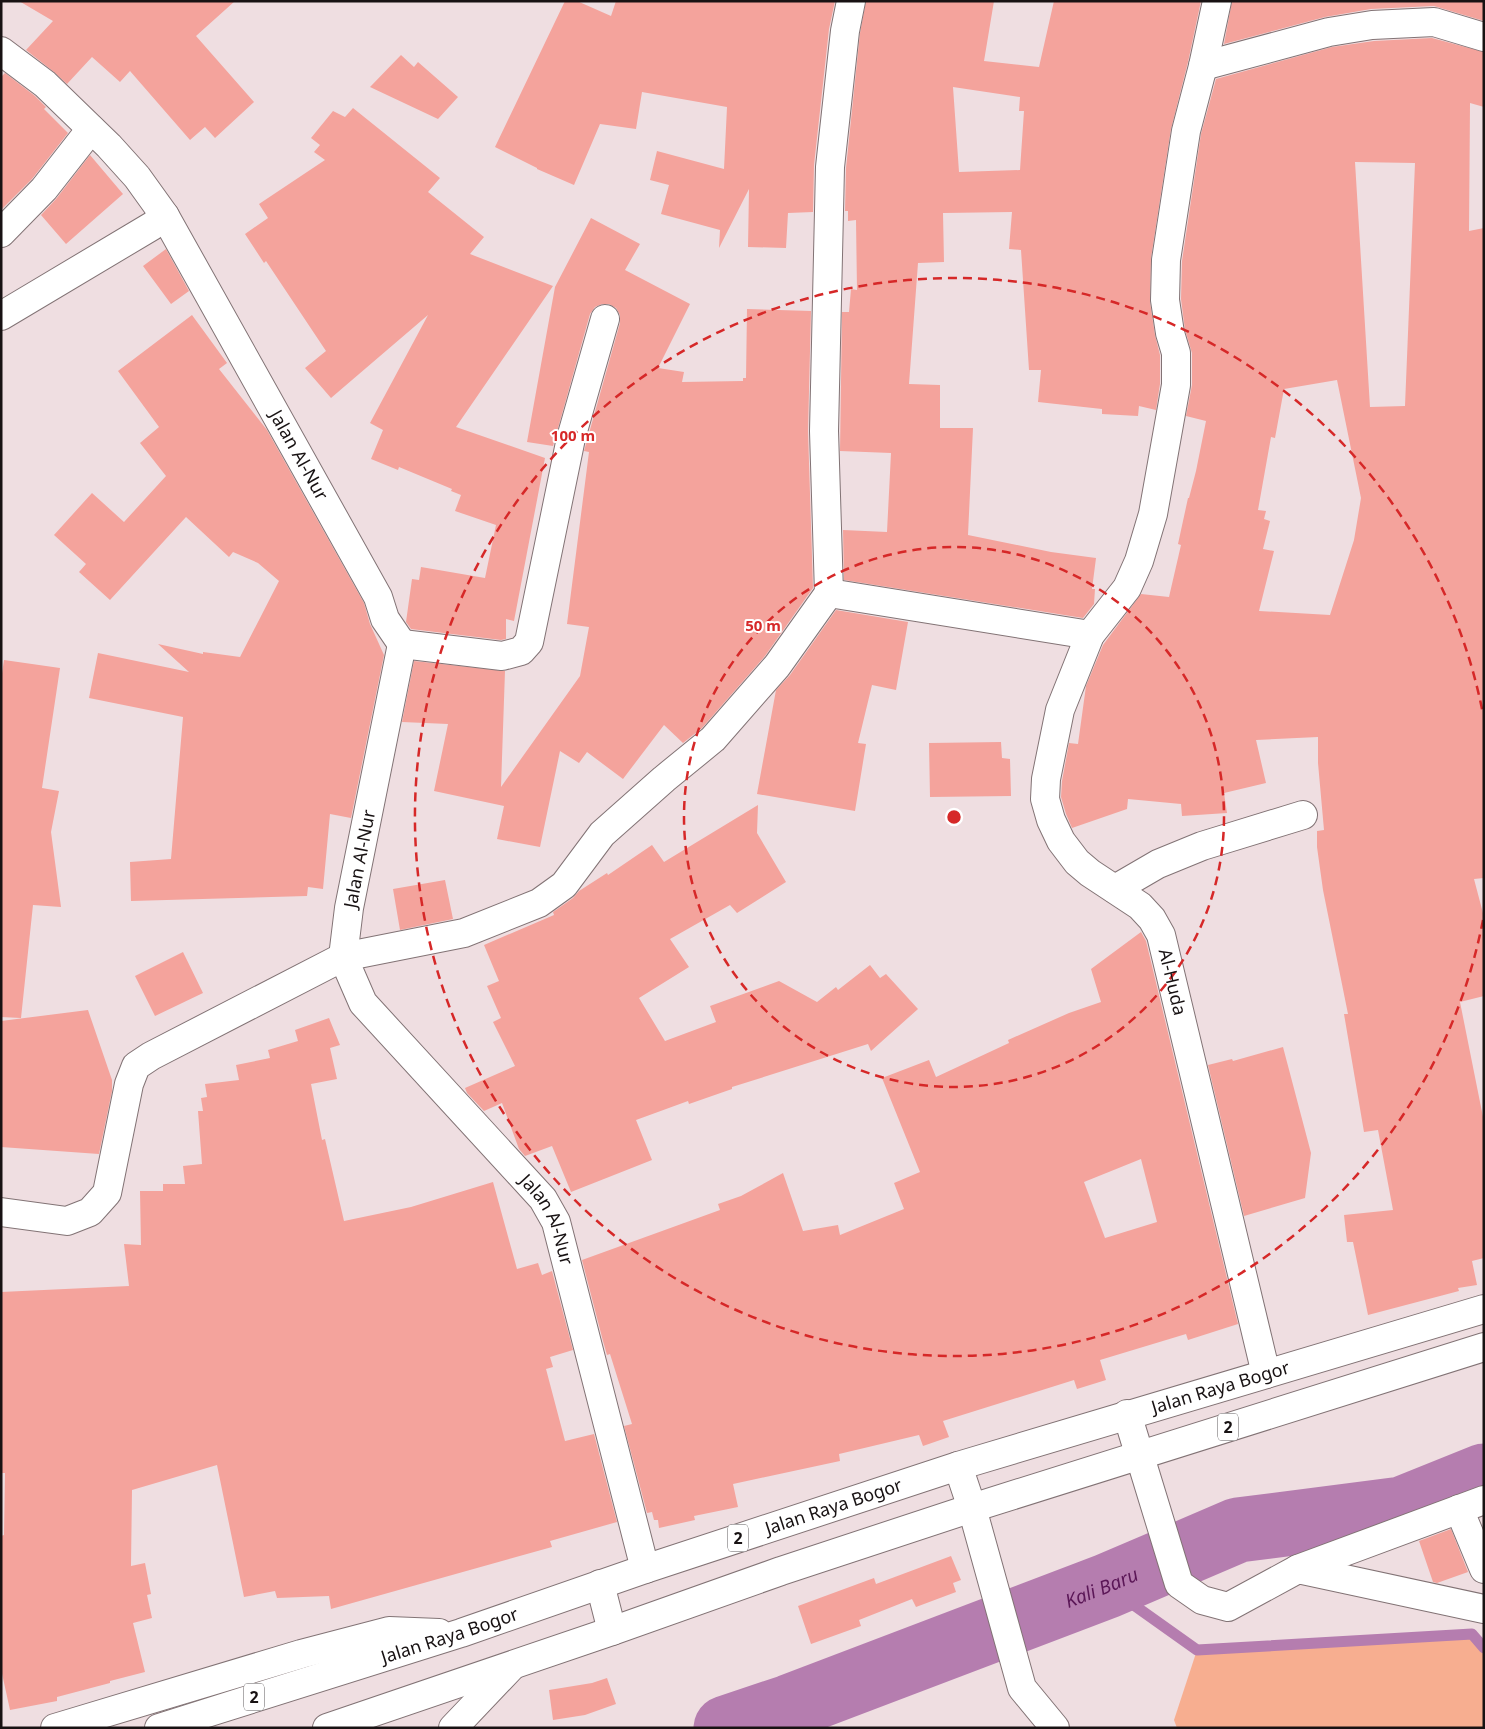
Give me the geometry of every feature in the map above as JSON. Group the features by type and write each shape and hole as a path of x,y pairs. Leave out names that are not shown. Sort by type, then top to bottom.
{"main road":[{"path":"1,1212 67,1221 90,1212 107,1193 129,1084 136,1066 151,1056 343,957 464,933 539,903 564,885 602,834 664,778 713,739 778,666 829,593 824,431 830,168 845,31 851,1"},
{"name":"Al-Huda","path":"1217,1 1186,131 1166,260 1167,317 1176,353 1177,370 1154,514 1140,561 1127,588 1090,635 1060,710 1046,779 1045,799 1051,820 1061,841 1077,862 1090,873 1140,906 1152,919 1161,935 1266,1374"},
{"path":"1203,66 1329,32 1372,25 1434,22 1484,37"},
{"name":"Jalan Al-Nur","path":"1,51 45,84 100,137 137,177 165,216 374,588 386,619 402,644 349,908 343,957 363,1003 543,1199 556,1222 645,1569"},
{"path":"1,233 44,189 100,137"},
{"path":"1,316 152,226 165,216"},
{"path":"402,644 502,656 521,651 529,642 571,438 605,319"},
{"path":"829,593 1090,635"},
{"path":"1115,889 1158,864 1202,846 1303,815"},
{"name":"Jalan Raya Bogor","path":"159,1728 461,1634 600,1584 958,1466 1484,1309"},
{"name":"2","path":"328,1728 781,1571 972,1508 1484,1347"},
{"path":"1127,1414 1179,1584 1202,1600 1228,1606 1298,1569 1471,1505 1484,1569"},
{"path":"958,1466 972,1508 1022,1688 1055,1728"},
{"path":"1298,1569 1484,1608"},
{"path":"600,1584 612,1631"},
{"path":"55,1728 301,1654 389,1631 461,1634"},
{"path":"453,1728 514,1664"}],"shaded area":[{"path":"1472,1634 1484,1648 1484,1728 1177,1728 1174,1720 1197,1650"}],"building":[{"path":"19,1 235,1 196,36 254,102 215,138 205,127 190,140 130,71 120,82 92,57 67,84 26,50 53,21"},
{"path":"565,1 577,1 611,16 616,1 835,1 829,29 814,165 813,212 788,213 786,248 748,247 749,189 719,248 720,230 661,214 669,185 650,180 657,151 724,169 727,107 642,92 636,129 600,124 574,185 537,169 495,147"},
{"path":"866,1 994,1 984,61 1039,67 1054,1 1201,1 1171,129 1151,258 1150,302 1160,355 1160,384 1156,410 1139,406 1138,416 1102,414 1102,409 1038,402 1041,370 1029,370 1021,250 1009,249 1012,212 943,213 944,262 918,263 909,384 940,385 940,428 973,428 968,535 1051,552 1096,558 1092,589 1095,589 1094,604 1083,618 844,580 843,530 887,532 891,453 840,451 842,312 849,312 851,289 857,290 856,220 848,221 848,211 845,211 846,168 860,33","holes":["953,87 1020,97 1019,111 1024,111 1020,170 959,172"]},
{"path":"1232,1 1484,1 1484,21 1434,6 1371,9 1325,17 1224,44"},
{"path":"1432,38 1484,52 1484,107 1470,103 1469,231 1484,228 1484,878 1474,879 1484,917 1484,996 1460,1002 1484,1122 1484,1258 1472,1261 1477,1285 1458,1288 1459,1291 1368,1315 1353,1242 1347,1242 1344,1215 1393,1210 1378,1130 1364,1132 1344,1014 1348,1014 1323,890 1317,847 1317,831 1324,830 1318,763 1318,737 1256,740 1266,783 1224,793 1227,813 1182,816 1181,804 1128,799 1127,809 1072,828 1061,797 1069,743 1078,744 1086,686 1103,645 1141,594 1169,597 1181,545 1178,544 1206,421 1186,416 1192,385 1192,353 1185,330 1181,299 1182,261 1201,134 1216,79 1332,47 1374,41","holes":["1355,162 1415,163 1405,406 1370,407","1337,380 1361,498 1354,540 1330,615 1259,611 1274,551 1263,549 1270,521 1264,519 1266,511 1258,510 1271,437 1275,438 1284,389"]},
{"path":"401,55 414,67 418,62 458,97 438,119 370,87"},
{"path":"5,73 35,96 46,107 44,109 68,133 32,179 1,210 1,77"},
{"path":"353,108 440,178 428,192 484,237 470,254 553,286 456,427 545,458 514,621 506,619 506,639 501,640 411,629 406,622 412,579 419,580 421,567 485,578 496,525 455,511 461,495 451,491 452,489 399,467 398,470 371,459 383,430 370,423 428,315 331,398 305,368 326,351 266,261 264,263 245,234 268,218 259,204 325,160 314,152 320,145 311,138 333,111 345,117"},
{"path":"90,155 123,194 66,244 41,215"},
{"path":"591,218 640,244 625,270 690,304 658,368 684,372 682,382 743,381 743,378 746,378 747,309 811,311 808,431 813,588 765,656 702,728 683,743 664,725 623,779 587,752 579,763 560,751 540,847 497,839 504,806 434,791 448,724 402,722 414,661 505,671 501,787 580,676 589,627 567,624 589,452 584,451 620,323 620,315 616,308 609,304 602,304 595,307 590,314 553,446 527,442 555,287"},
{"path":"166,249 189,291 171,304 143,266"},
{"path":"192,315 227,363 219,369 267,430 364,603 370,624 384,655 351,818 330,814 323,889 308,887 307,896 131,901 130,862 171,859 183,717 89,698 98,653 189,672 158,644 203,654 203,652 240,657 279,581 258,563 233,552 229,557 186,517 110,600 79,572 86,564 54,535 92,493 124,522 166,476 140,443 159,427 118,371"},
{"path":"836,610 908,622 896,690 872,685 858,743 866,744 855,811 757,794 776,690 790,675"},
{"path":"4,660 60,668 42,788 59,791 51,832 61,907 33,905 21,1018 1,1017 1,680"},
{"path":"1001,742 1002,758 1010,759 1011,796 930,797 929,743"},
{"path":"758,805 757,833 786,882 737,913 730,905 670,939 689,967 639,998 665,1041 716,1022 710,1006 779,981 817,1002 836,987 838,990 870,965 880,978 886,974 918,1009 871,1051 868,1044 732,1087 732,1089 689,1104 688,1101 636,1120 652,1160 571,1192 552,1146 525,1156 519,1149 502,1103 484,1111 467,1093 465,1088 515,1066 493,1022 501,1018 487,986 499,981 484,945 554,915 553,912 573,898 579,891 607,873 608,875 652,845 664,862"},
{"path":"445,880 453,919 400,930 393,889"},
{"path":"1141,932 1146,941 1238,1324 1188,1340 1186,1334 1100,1360 1106,1380 1077,1389 1074,1380 943,1421 949,1437 923,1446 919,1435 839,1454 840,1461 733,1484 738,1507 694,1516 695,1520 659,1528 658,1520 654,1520 652,1512 647,1513 624,1426 632,1424 610,1354 607,1355 582,1260 720,1210 718,1204 741,1196 783,1173 803,1231 838,1225 840,1235 904,1209 894,1183 920,1172 882,1078 929,1060 936,1077 1009,1043 1008,1040 1069,1013 1101,1002 1091,969","holes":["1141,1159 1157,1222 1105,1238 1084,1182"]},
{"path":"183,952 203,993 155,1016 135,976"},
{"path":"88,1010 112,1080 112,1091 99,1154 1,1147 1,1021"},
{"path":"329,1018 340,1045 330,1048 337,1079 311,1084 322,1140 325,1139 344,1221 411,1207 493,1182 517,1269 538,1263 542,1275 552,1271 573,1350 550,1357 553,1367 546,1369 565,1441 594,1434 617,1522 550,1541 552,1547 331,1609 329,1596 277,1598 275,1591 244,1597 217,1465 132,1490 131,1566 145,1563 151,1594 147,1595 152,1618 133,1623 145,1672 57,1697 57,1701 10,1710 1,1669 1,1536 4,1535 5,1473 1,1473 1,1292 129,1286 124,1244 141,1245 140,1191 163,1191 163,1184 185,1184 183,1166 202,1164 198,1111 203,1111 201,1098 207,1097 205,1084 239,1080 236,1065 270,1058 268,1050 298,1041 295,1030"},
{"path":"1283,1047 1311,1153 1305,1198 1244,1216 1208,1065 1232,1059 1233,1061"},
{"path":"1451,1529 1468,1572 1437,1583 1433,1582 1419,1541"},
{"path":"951,1556 961,1580 953,1583 956,1592 916,1607 912,1599 859,1620 861,1626 811,1644 798,1606 874,1578 876,1584"},
{"path":"607,1678 616,1704 585,1715 553,1720 549,1690 592,1683"}],"waterway":[{"name":"Kali Baru","path":"726,1728 789,1707 1107,1586 1238,1530 1402,1509 1484,1476"},
{"path":"1107,1586 1197,1650 1472,1634 1484,1648"}]}
